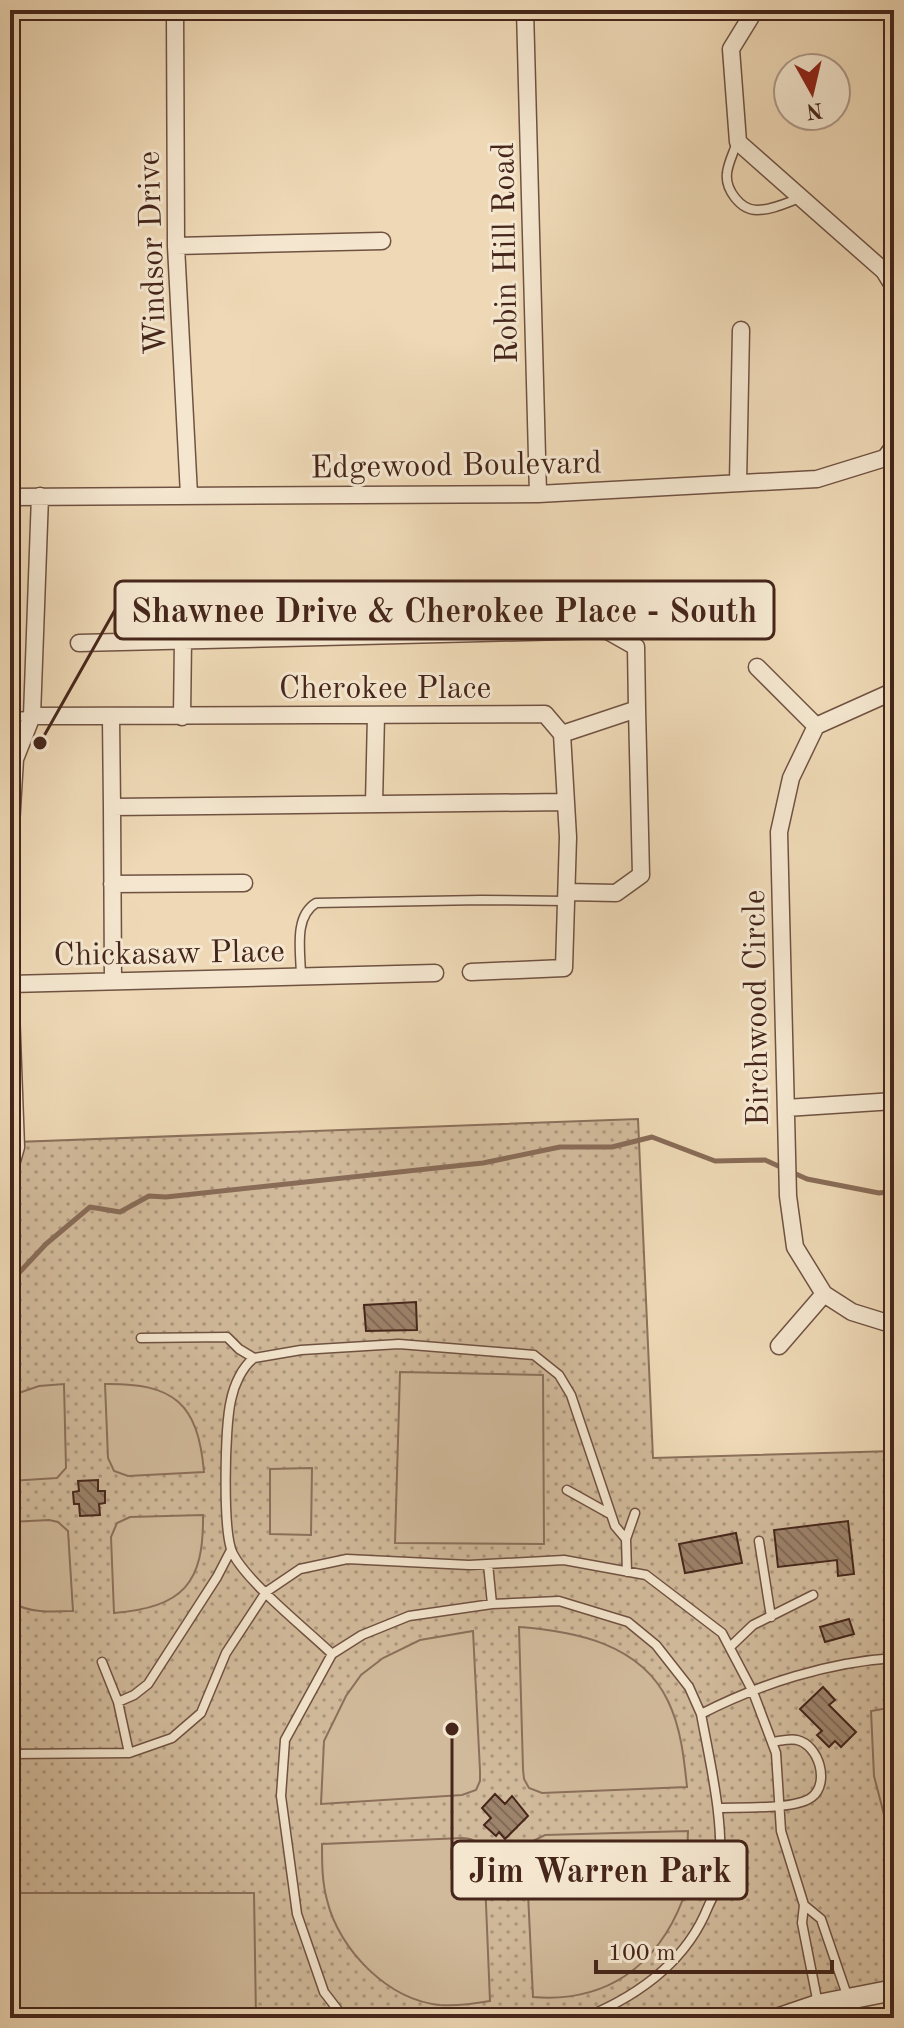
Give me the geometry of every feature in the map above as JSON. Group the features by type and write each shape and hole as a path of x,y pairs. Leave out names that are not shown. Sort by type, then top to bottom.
{"street":[{"name":"Windsor Drive","path":"175,10 176,246 189,495"},
{"name":"Robin Hill Road","path":"525,10 538,494"},
{"path":"755,10 731,49 738,140 892,277"},
{"path":"176,246 382,241"},
{"path":"738,483 741,330"},
{"name":"Edgewood Boulevard","path":"10,497 538,494 817,479 885,458 894,446"},
{"path":"10,1168 16,1147 10,984 10,842 15,759 32,716 40,496"},
{"path":"79,643 606,630 636,647 641,875 616,893 567,897"},
{"path":"182,717 183,640"},
{"path":"757,667 816,726 894,691"},
{"path":"471,972 564,968 567,897 562,734 637,709"},
{"name":"Cherokee Place","path":"32,716 545,714 562,734"},
{"path":"374,804 376,715"},
{"path":"111,717 113,981"},
{"name":"Birchwood Circle","path":"816,726 791,778 779,832 788,1196 795,1247 824,1294 852,1312 894,1325"},
{"path":"112,807 566,802"},
{"path":"112,884 244,883"},
{"name":"Chickasaw Place","path":"10,984 435,973"},
{"path":"786,1108 894,1101"},
{"path":"779,1346 824,1294"},
{"path":"780,2018 818,2005 894,1990"}],"lane":[{"path":"738,140 727,170 727,181 738,202 754,210 801,198"},
{"path":"10,717 32,716"},
{"path":"301,978 302,919 306,909 316,903 567,897"},
{"path":"141,1338 227,1337 254,1358"},
{"path":"118,1702 148,1684 231,1550 227,1476 231,1400 238,1380 248,1362 254,1358 301,1350 399,1344 534,1355 559,1375 571,1395 615,1526 626,1539"},
{"path":"567,1490 611,1515"},
{"path":"627,1572 626,1539 635,1513"},
{"path":"759,1541 771,1617"},
{"path":"231,1550 266,1592 332,1654"},
{"path":"10,1754 129,1753 172,1738 201,1713 226,1653 266,1592 300,1569 347,1559 488,1564 564,1560 646,1575 722,1633 753,1692 776,1753 781,1831 804,1905 802,1923 818,2005"},
{"path":"488,1564 492,1604"},
{"path":"730,1647 753,1625 813,1595"},
{"path":"344,2018 324,1992 297,1914 281,1796 285,1740 332,1654 362,1635 409,1616 492,1604 559,1601 628,1622 656,1645 689,1687 701,1714 718,1808 719,1881 702,1922 678,1957 650,1982 606,2009 584,2018"},
{"path":"701,1714 753,1692 858,1660 894,1658"},
{"path":"102,1662 118,1702 129,1753"},
{"path":"718,1808 780,1805 802,1802 812,1797 820,1787 818,1758 809,1746 796,1740 772,1742"},
{"path":"804,1905 821,1919 848,1998"}],"shaded area":[{"path":"638,1119 653,1458 894,1451 894,1999 738,2011 729,2018 10,2018 10,1177 16,1142"},
{"path":"400,1372 543,1375 544,1544 395,1543"},
{"path":"64,1384 66,1468 57,1478 10,1481 10,1396 39,1386"},
{"path":"105,1384 149,1388 165,1393 178,1402 196,1429 204,1472 128,1476 114,1471 108,1458"},
{"path":"312,1468 311,1535 270,1534 270,1469"},
{"path":"203,1515 199,1559 185,1588 157,1605 114,1613 111,1537 117,1523 130,1517"},
{"path":"10,1522 58,1522 68,1531 73,1611 33,1610 10,1602"},
{"path":"519,1627 584,1637 624,1654 641,1666 656,1682 672,1711 681,1743 687,1787 542,1793 529,1788 523,1769"},
{"path":"473,1631 480,1771 476,1790 462,1795 321,1804 324,1741 346,1696 361,1675 383,1658 420,1640"},
{"path":"894,1707 894,1853 874,1776 871,1711"},
{"path":"688,1831 685,1892 659,1944 625,1976 605,1987 583,1994 533,1997 526,1852 531,1842 545,1835"},
{"path":"463,1838 477,1842 484,1856 490,2001 440,2005 402,1994 368,1969 354,1954 333,1919 327,1900 322,1844"},
{"path":"10,1893 254,1893 256,2018 10,2018"}],"building":[{"path":"416,1302 417,1330 366,1331 364,1305"},
{"path":"98,1480 98,1491 105,1491 105,1503 99,1504 100,1515 80,1516 73,1492 79,1491 78,1481"},
{"path":"848,1521 854,1574 838,1576 837,1560 778,1567 774,1530"},
{"path":"736,1533 742,1563 685,1573 679,1544"},
{"path":"849,1619 854,1634 825,1642 820,1627"},
{"path":"823,1687 835,1700 829,1705 856,1732 841,1747 835,1741 829,1747 817,1735 822,1731 800,1709"},
{"path":"495,1794 505,1804 512,1796 528,1816 505,1839 499,1832 496,1836 484,1825 491,1818 482,1808"}],"waterway":[{"path":"17,1275 46,1244 90,1207 120,1212 149,1196 166,1197 483,1163 560,1147 612,1147 652,1137 715,1161 765,1160 807,1179 879,1193 894,1191"}],"place":[{"name":"Shawnee Drive & Cherokee Place - South","path":"40,743"},
{"name":"Jim Warren Park","path":"452,1729"}]}
